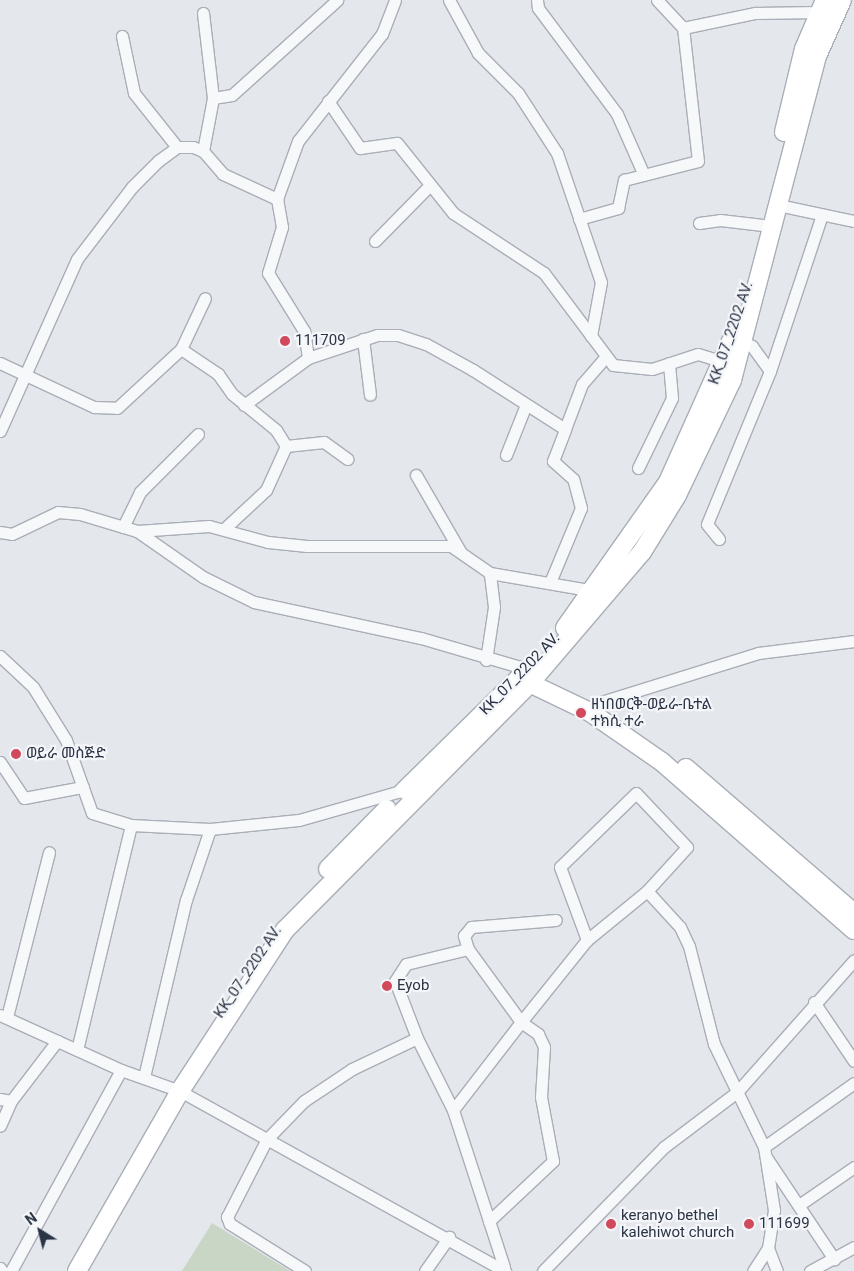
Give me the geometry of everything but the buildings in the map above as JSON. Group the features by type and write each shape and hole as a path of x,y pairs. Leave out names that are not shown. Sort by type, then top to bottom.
{"main road":[{"path":"77,1271 177,1089 286,930 526,675 620,580 660,524 699,454 743,342 817,56 842,0"},
{"name":"KK_07_2202 AV.","path":"72,1271 177,1089 287,915 455,740 526,675 594,591 668,482 724,362 763,225 804,49 821,6"},
{"path":"526,675 594,708 724,799 854,913"},
{"path":"594,708 662,762 854,930"}],"street":[{"path":"213,98 232,95 337,0"},
{"path":"308,358 304,332 268,273 282,227 277,199 298,141 382,34 395,0"},
{"path":"449,0 478,53 518,93 546,134 601,282 591,336"},
{"path":"537,0 538,8 617,114 644,173"},
{"path":"579,219 618,208 621,184 644,173 698,161 683,28 657,0"},
{"path":"683,28 755,13 821,6"},
{"path":"203,13 213,98 204,151"},
{"path":"122,36 134,93 177,148 204,151 223,174 277,199"},
{"path":"328,101 360,148 397,143 430,185 468,225 544,273 605,358 632,369 670,362 698,354 724,362"},
{"path":"0,431 77,259 132,186 177,148"},
{"path":"375,241 430,185"},
{"path":"778,205 854,221"},
{"path":"719,539 707,524 770,371 822,215"},
{"path":"698,223 720,220 763,225"},
{"path":"0,363 109,410 129,398 181,349 205,298"},
{"path":"244,405 308,358 363,339 398,335 426,344 525,407 564,429"},
{"path":"363,339 370,395"},
{"path":"743,342 752,346 770,371"},
{"path":"181,349 218,374 244,405 276,430 286,446"},
{"path":"550,580 581,508 573,479 553,461 582,384 605,358"},
{"path":"638,468 672,398 670,362"},
{"path":"506,456 525,407"},
{"path":"123,526 140,492 198,434"},
{"path":"286,446 324,442 347,459"},
{"path":"226,528 266,490 286,446"},
{"path":"416,475 460,550 490,573 550,580 594,591"},
{"path":"0,532 12,534 58,512 123,526 137,531 203,577 254,602 285,612 421,638 526,675"},
{"path":"137,531 226,528 268,542 307,546 431,545 460,550"},
{"path":"486,660 494,607 490,573"},
{"path":"594,708 758,652 854,641"},
{"path":"0,656 33,687 66,740 92,813 131,825 210,829 299,820 397,792 455,740"},
{"path":"0,762 24,798 83,787"},
{"path":"453,1110 587,940 647,892 688,847 632,794 560,867 587,940"},
{"path":"77,1050 131,825"},
{"path":"144,1077 186,900 210,829"},
{"path":"49,852 3,1016 121,1070 177,1089 449,1237 504,1269"},
{"path":"647,892 680,927 689,946 703,1015 764,1152 834,1259"},
{"path":"489,1221 553,1161 541,1097 542,1040 521,1022 468,949 464,936 471,927 556,920"},
{"path":"468,949 406,964 397,973 398,994 416,1038 453,1110 504,1269"},
{"path":"544,1271 664,1147 737,1092 814,1002 854,960"},
{"path":"814,1002 854,1061"},
{"path":"305,1271 227,1221 267,1139 327,1085 416,1038"},
{"path":"0,1126 6,1100 57,1041"},
{"path":"11,1271 121,1070"},
{"path":"764,1152 854,1083"},
{"path":"753,1271 768,1248 774,1210 764,1152"},
{"path":"799,1205 854,1167"},
{"path":"425,1271 449,1237"},
{"path":"810,1271 854,1247"},
{"path":"768,1248 777,1271"}],"green space":[{"path":"212,1223 290,1271 182,1271"}],"place":[{"name":"111709","path":"285,341"},
{"name":"ዘነበወርቅ-ወይራ-ቤተል ተክሲ ተራ","path":"581,713"},
{"name":"ወይራ መስጅድ","path":"16,754"},
{"name":"Eyob","path":"387,986"},
{"name":"keranyo bethel kalehiwot church","path":"611,1224"},
{"name":"111699","path":"749,1224"}]}
